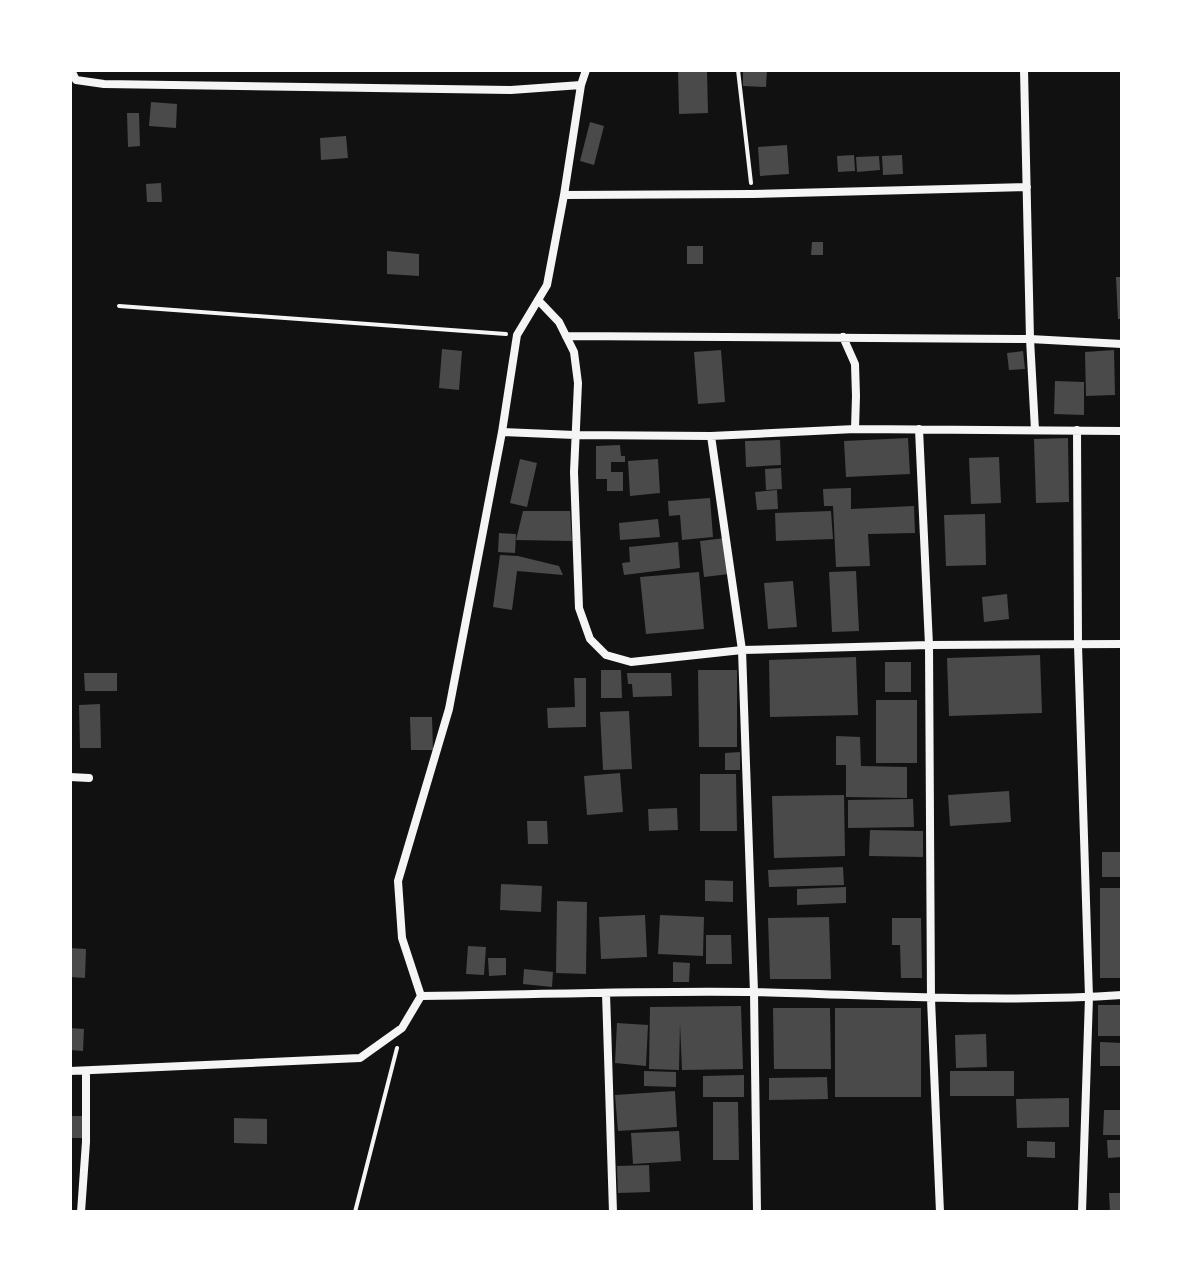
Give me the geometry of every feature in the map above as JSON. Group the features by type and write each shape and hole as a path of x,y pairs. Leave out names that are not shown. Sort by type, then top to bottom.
{"street":[{"path":"71,70 76,80 104,84 511,90 581,85"},
{"path":"70,1071 360,1058 402,1028 421,996 402,938 398,881 449,709 502,432 517,335 547,285 586,70"},
{"path":"1024,70 1035,430"},
{"path":"564,195 1027,187"},
{"path":"538,300 559,322 574,352 578,383 574,472 579,608 590,639 606,655 631,662 742,650 1122,644"},
{"path":"566,336 1030,339 1122,344"},
{"path":"843,337 855,364 855,429"},
{"path":"502,432 711,436 855,429 1122,431"},
{"path":"919,429 929,645 931,999 940,1212"},
{"path":"1077,430 1078,645 1089,997 1082,1212"},
{"path":"711,436 742,650 754,992 757,1212"},
{"path":"70,777 89,778"},
{"path":"421,996 754,992 931,999 1122,995"},
{"path":"606,993 613,1212"},
{"path":"81,1212 86,1142 86,1071"}],"path":[{"path":"738,70 752,194"},
{"path":"119,306 517,335"},
{"path":"355,1212 402,1028"}],"building":[{"path":"678,70 707,70 708,113 679,114"},
{"path":"743,70 767,70 766,87 743,86"},
{"path":"151,102 177,104 176,128 149,126"},
{"path":"127,113 139,113 140,146 128,147"},
{"path":"590,122 604,126 594,165 580,161"},
{"path":"346,136 348,158 321,160 320,138"},
{"path":"787,145 789,174 760,176 758,147"},
{"path":"854,155 855,171 838,172 837,156"},
{"path":"902,155 903,174 883,175 882,156"},
{"path":"879,156 880,170 857,172 856,157"},
{"path":"161,183 162,202 147,202 146,184"},
{"path":"812,242 823,242 823,255 811,255"},
{"path":"687,246 703,246 703,264 687,264"},
{"path":"387,251 419,254 419,276 387,274"},
{"path":"1116,277 1122,277 1122,319 1118,319"},
{"path":"442,349 462,351 459,390 439,388"},
{"path":"721,350 725,402 698,404 694,352"},
{"path":"1114,350 1115,395 1086,396 1085,352"},
{"path":"1023,351 1025,369 1009,370 1007,353"},
{"path":"1055,381 1084,382 1084,415 1054,414"},
{"path":"908,438 910,474 846,477 844,441"},
{"path":"1068,438 1069,502 1036,503 1034,439"},
{"path":"780,440 781,465 746,467 745,441"},
{"path":"620,445 625,462 611,462 611,472 623,472 623,491 607,491 607,479 596,479 596,446"},
{"path":"999,457 1001,503 971,504 969,458"},
{"path":"520,459 537,463 527,507 510,503"},
{"path":"658,459 660,493 630,496 628,461"},
{"path":"781,468 782,489 766,490 765,469"},
{"path":"851,488 851,509 914,506 915,533 868,534 870,566 836,567 833,506 824,506 823,489"},
{"path":"777,490 778,509 757,510 755,492"},
{"path":"710,498 713,537 682,540 680,515 669,516 668,501"},
{"path":"523,511 570,511 572,541 516,540"},
{"path":"831,511 833,539 776,541 775,513"},
{"path":"985,514 986,565 946,566 944,515"},
{"path":"658,519 660,537 620,540 619,523"},
{"path":"499,533 516,534 515,553 498,552"},
{"path":"725,538 729,574 704,577 700,541"},
{"path":"678,542 680,568 624,575 622,563 630,562 629,547"},
{"path":"500,555 559,566 563,575 517,571 512,610 493,607"},
{"path":"856,571 859,631 832,632 829,572"},
{"path":"699,572 704,629 646,634 640,577"},
{"path":"793,581 797,627 768,629 764,583"},
{"path":"1007,594 1009,619 984,622 982,597"},
{"path":"1040,655 1042,713 949,716 947,658"},
{"path":"856,657 858,715 770,717 769,660"},
{"path":"885,662 911,662 911,692 885,692"},
{"path":"601,670 621,670 622,698 601,698"},
{"path":"698,670 737,670 737,747 699,747"},
{"path":"84,673 117,673 117,691 85,691"},
{"path":"627,673 671,673 672,696 633,697"},
{"path":"574,678 586,678 586,727 548,728 547,708 575,707"},
{"path":"876,700 917,700 917,763 876,763"},
{"path":"100,704 101,748 80,748 79,705"},
{"path":"629,711 632,769 603,770 600,712"},
{"path":"410,717 432,717 433,750 411,750"},
{"path":"836,736 860,737 861,766 907,767 907,798 846,797 846,765 836,765"},
{"path":"740,752 740,770 725,770 725,753"},
{"path":"620,773 623,812 587,815 584,776"},
{"path":"700,774 736,774 737,831 700,831"},
{"path":"1009,791 1011,822 950,826 948,795"},
{"path":"844,795 845,856 774,858 772,796"},
{"path":"913,799 914,827 848,828 848,800"},
{"path":"677,808 678,830 649,831 648,809"},
{"path":"527,821 547,821 548,844 528,844"},
{"path":"870,830 923,831 923,857 869,856"},
{"path":"1102,852 1122,852 1122,877 1102,877"},
{"path":"843,867 844,885 769,887 768,870"},
{"path":"705,880 733,881 733,902 705,901"},
{"path":"501,884 542,886 541,912 500,910"},
{"path":"846,887 846,903 797,905 797,889"},
{"path":"1100,888 1122,888 1122,978 1100,978"},
{"path":"557,901 587,902 586,974 556,973"},
{"path":"645,915 647,957 601,959 599,917"},
{"path":"660,915 704,917 703,956 658,954"},
{"path":"829,917 831,979 770,979 768,918"},
{"path":"892,918 921,918 922,978 901,978 900,945 892,945"},
{"path":"706,935 731,935 732,964 706,964"},
{"path":"468,946 486,947 484,975 466,974"},
{"path":"70,948 86,949 85,978 70,977"},
{"path":"488,958 506,958 506,975 489,976"},
{"path":"673,962 690,963 689,982 673,982"},
{"path":"524,969 553,972 552,987 523,984"},
{"path":"1098,1005 1122,1005 1122,1036 1098,1036"},
{"path":"741,1006 743,1069 682,1070 680,1024 679,1070 649,1069 650,1007"},
{"path":"773,1008 830,1008 831,1069 774,1069"},
{"path":"835,1008 921,1008 921,1097 835,1097"},
{"path":"617,1023 648,1025 646,1066 615,1063"},
{"path":"70,1028 84,1029 83,1051 70,1050"},
{"path":"986,1034 987,1067 956,1068 955,1035"},
{"path":"1100,1042 1122,1043 1122,1066 1100,1066"},
{"path":"644,1071 676,1072 676,1087 644,1086"},
{"path":"950,1071 1014,1071 1014,1096 950,1096"},
{"path":"744,1075 744,1097 703,1097 703,1076"},
{"path":"827,1077 828,1099 769,1100 769,1078"},
{"path":"675,1091 677,1127 618,1131 615,1095"},
{"path":"1069,1098 1069,1127 1017,1128 1016,1099"},
{"path":"713,1102 738,1102 739,1160 713,1160"},
{"path":"1104,1110 1122,1110 1122,1135 1103,1135"},
{"path":"70,1116 83,1116 83,1138 70,1138"},
{"path":"234,1118 267,1119 267,1144 234,1143"},
{"path":"679,1131 681,1161 633,1164 631,1133"},
{"path":"1107,1140 1122,1140 1122,1157 1108,1158"},
{"path":"1027,1141 1055,1142 1055,1158 1027,1157"},
{"path":"649,1165 650,1192 618,1193 617,1166"},
{"path":"1109,1193 1122,1193 1122,1212 1110,1212"}]}
